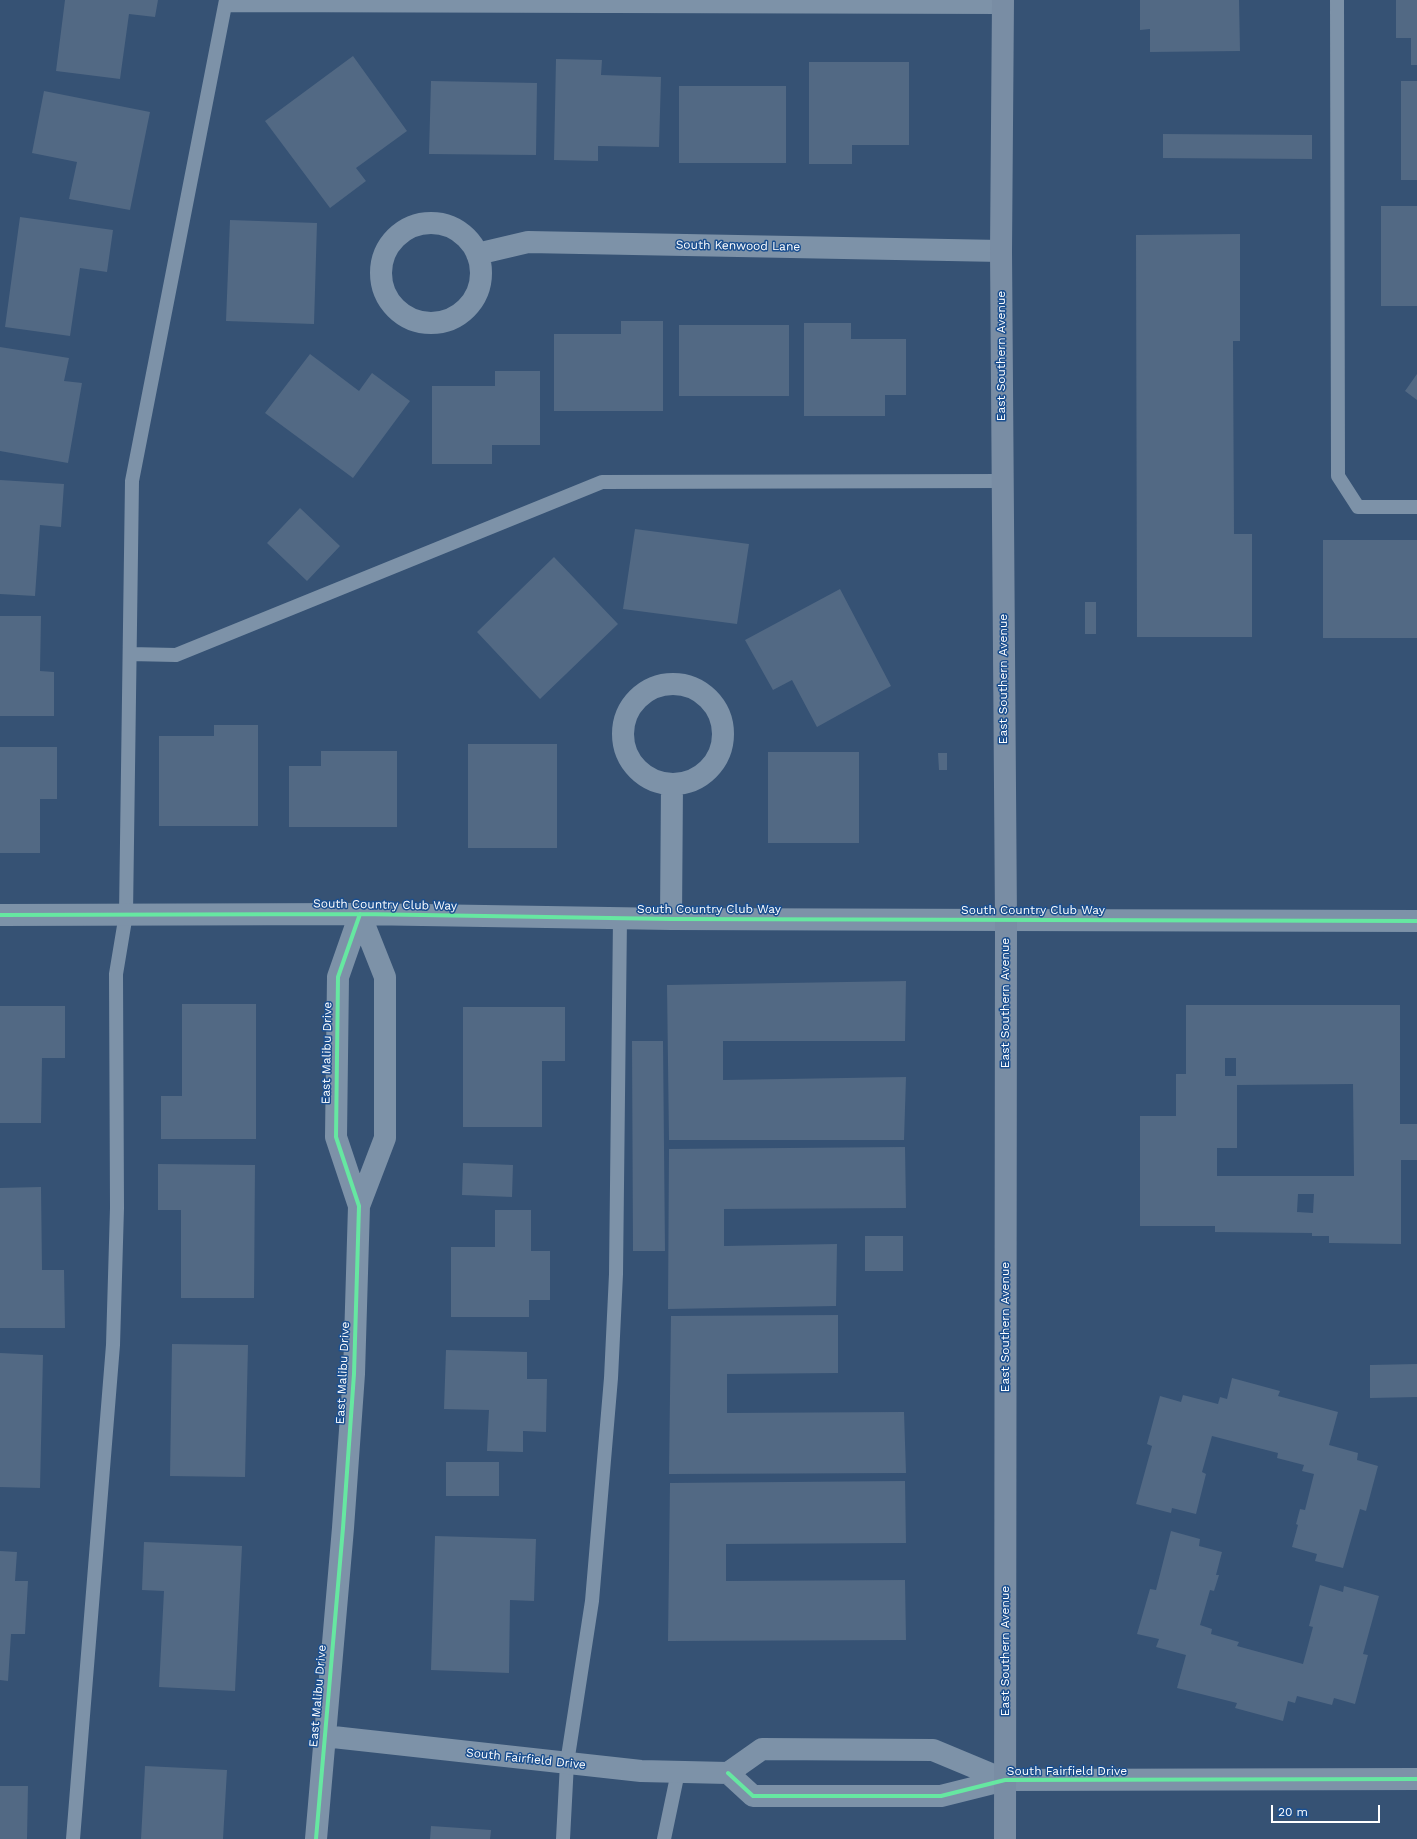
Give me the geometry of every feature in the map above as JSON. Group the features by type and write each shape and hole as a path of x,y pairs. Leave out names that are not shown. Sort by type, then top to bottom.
{"main road":[{"name":"East Southern Avenue","path":"1003,3 1001,251 1006,920 1005,1839"}],"street":[{"path":"425,223 442,224 457,230 469,240 477,254 481,270 479,286 472,301 461,312 447,320 430,323 414,320 399,312 388,299 382,283 381,267 386,251 396,237 409,228 425,223"},
{"name":"South Kenwood Lane","path":"477,254 528,242 1001,251"},
{"path":"667,684 684,685 698,691 707,698 719,715 722,731 720,747 714,762 703,774 688,781 672,784 656,781 641,773 630,760 624,745 623,728 628,712 638,699 657,687 667,684"},
{"path":"672,784 672,919"},
{"name":"South Country Club Way","path":"0,915 360,914 672,919 1417,922"},
{"name":"East Malibu Drive","path":"359,1206 336,1137 338,977 360,914"},
{"name":"East Malibu Drive","path":"316,1839 343,1528 353,1390 359,1206 385,1138 385,977 360,914"},
{"name":"South Fairfield Drive","path":"324,1736 641,1771 678,1772 728,1773 762,1750 934,1750 1005,1780"},
{"name":"South Fairfield Drive","path":"728,1773 753,1796 941,1796 1005,1780 1417,1779"}],"lane":[{"path":"1337,0 1338,476 1358,507 1417,507"},
{"path":"73,1839 114,1345 116,1208 116,974 126,914 132,481 225,2 1003,3"},
{"path":"130,654 176,655 602,482 1002,481"},
{"path":"563,1839 567,1763 592,1601 611,1378 616,1274 620,918"},
{"path":"664,1839 678,1772"}],"building":[{"path":"65,0 158,0 155,17 129,14 120,79 56,71"},
{"path":"1140,0 1239,0 1240,51 1150,52 1150,29 1140,30"},
{"path":"1396,0 1417,0 1417,65 1411,65 1411,38 1396,38"},
{"path":"353,56 407,131 356,168 366,181 330,208 265,121"},
{"path":"556,59 602,60 601,75 661,77 659,147 598,146 598,161 554,160"},
{"path":"809,62 909,62 909,145 852,145 852,164 809,164"},
{"path":"431,81 537,83 536,155 429,154"},
{"path":"1401,81 1417,81 1417,180 1401,180"},
{"path":"679,86 786,86 786,163 679,163"},
{"path":"44,91 150,112 130,210 69,199 77,162 32,153"},
{"path":"1163,134 1312,135 1312,159 1163,158"},
{"path":"1381,206 1417,206 1417,306 1381,306"},
{"path":"20,217 113,230 107,272 80,268 70,336 5,327"},
{"path":"230,220 317,223 314,324 226,321"},
{"path":"1240,234 1240,341 1233,341 1234,534 1252,534 1252,637 1137,637 1136,235"},
{"path":"621,321 663,321 663,411 554,411 554,334 621,334"},
{"path":"804,323 851,323 851,339 906,339 906,395 885,395 885,416 804,416"},
{"path":"679,325 789,325 789,396 679,396"},
{"path":"0,347 69,358 64,381 82,383 68,463 0,451"},
{"path":"310,354 359,391 372,373 410,401 353,478 265,413"},
{"path":"495,371 540,371 540,445 492,445 492,464 432,464 432,386 495,386"},
{"path":"1417,374 1417,400 1405,391"},
{"path":"0,480 64,484 61,527 40,525 35,596 0,594"},
{"path":"300,508 340,546 307,581 267,543"},
{"path":"635,529 749,544 737,624 623,609"},
{"path":"1323,540 1417,540 1417,638 1323,638"},
{"path":"554,557 618,624 540,699 477,632"},
{"path":"840,589 891,686 817,727 792,680 773,690 745,640"},
{"path":"1085,602 1096,602 1096,634 1085,634"},
{"path":"0,616 41,616 40,671 54,672 54,716 0,716"},
{"path":"214,725 258,725 258,826 159,826 159,736 214,736"},
{"path":"468,744 557,744 557,848 468,848"},
{"path":"0,747 57,747 57,799 40,799 40,853 0,853"},
{"path":"321,751 397,751 397,827 289,827 289,766 321,766"},
{"path":"768,752 859,752 859,843 768,843"},
{"path":"938,753 947,753 947,770 939,770"},
{"path":"906,981 905,1041 723,1041 723,1080 906,1077 904,1140 669,1140 667,985"},
{"path":"182,1004 256,1004 256,1139 161,1139 161,1096 182,1096"},
{"path":"1186,1005 1400,1005 1400,1124 1417,1124 1417,1160 1401,1160 1401,1244 1329,1243 1329,1236 1312,1236 1312,1233 1215,1232 1215,1226 1140,1226 1140,1116 1176,1116 1176,1074 1186,1074","holes":["1225,1058 1236,1058 1236,1076 1225,1076","1353,1084 1354,1176 1217,1176 1217,1148 1237,1148 1237,1085","1298,1194 1314,1194 1313,1213 1297,1212"]},
{"path":"0,1006 65,1006 65,1058 42,1058 41,1123 0,1123"},
{"path":"463,1007 565,1007 565,1061 542,1061 542,1127 463,1127"},
{"path":"632,1041 663,1041 665,1251 633,1251"},
{"path":"905,1147 906,1208 724,1209 724,1246 837,1244 836,1306 668,1309 669,1149"},
{"path":"463,1163 513,1165 512,1197 462,1195"},
{"path":"158,1164 255,1165 254,1298 181,1298 181,1210 158,1210"},
{"path":"41,1187 42,1270 64,1270 65,1328 0,1328 0,1188"},
{"path":"495,1210 531,1210 531,1251 550,1251 550,1300 529,1300 529,1317 451,1317 451,1247 495,1247"},
{"path":"865,1236 903,1236 903,1271 865,1271"},
{"path":"838,1315 838,1373 727,1374 727,1413 904,1412 906,1473 669,1474 671,1316"},
{"path":"172,1344 248,1345 245,1477 170,1476"},
{"path":"446,1350 527,1352 527,1379 547,1379 546,1432 523,1431 523,1452 487,1451 489,1410 444,1409"},
{"path":"0,1353 43,1355 40,1488 0,1487"},
{"path":"1417,1364 1417,1397 1370,1398 1370,1365"},
{"path":"1232,1378 1280,1391 1278,1396 1338,1412 1329,1445 1358,1453 1357,1460 1378,1466 1366,1511 1360,1509 1343,1568 1315,1561 1317,1554 1292,1547 1298,1525 1296,1524 1300,1509 1305,1510 1314,1474 1302,1471 1304,1465 1277,1458 1278,1453 1212,1436 1202,1472 1206,1474 1196,1514 1172,1508 1171,1513 1136,1504 1152,1446 1147,1444 1160,1396 1181,1402 1183,1395 1218,1404 1220,1397 1227,1399"},
{"path":"446,1462 499,1462 499,1496 446,1496"},
{"path":"905,1481 906,1543 726,1544 726,1581 905,1580 906,1640 668,1641 670,1483"},
{"path":"1171,1531 1200,1539 1199,1546 1222,1552 1216,1575 1219,1575 1214,1591 1210,1590 1200,1625 1212,1629 1211,1634 1239,1642 1237,1646 1303,1664 1313,1627 1309,1626 1320,1585 1343,1592 1344,1586 1379,1596 1363,1654 1368,1655 1355,1704 1334,1698 1332,1705 1297,1696 1295,1703 1288,1701 1283,1721 1235,1708 1237,1703 1177,1688 1186,1655 1156,1647 1159,1639 1137,1634 1150,1589 1156,1590"},
{"path":"435,1536 536,1539 534,1601 510,1600 509,1673 431,1670"},
{"path":"144,1542 242,1546 235,1691 159,1687 164,1591 142,1590"},
{"path":"0,1551 17,1552 15,1581 28,1581 25,1634 11,1634 8,1681 0,1680"},
{"path":"145,1766 227,1770 223,1839 141,1839"},
{"path":"0,1786 28,1786 27,1839 0,1839"},
{"path":"431,1826 491,1830 490,1839 430,1839"}],"cycle path":[{"path":"0,915 360,914 671,919 1417,921"},
{"path":"316,1839 343,1528 354,1374 359,1206 336,1137 338,977 360,914"},
{"path":"728,1773 753,1796 941,1796 1005,1780 1417,1779"}]}
